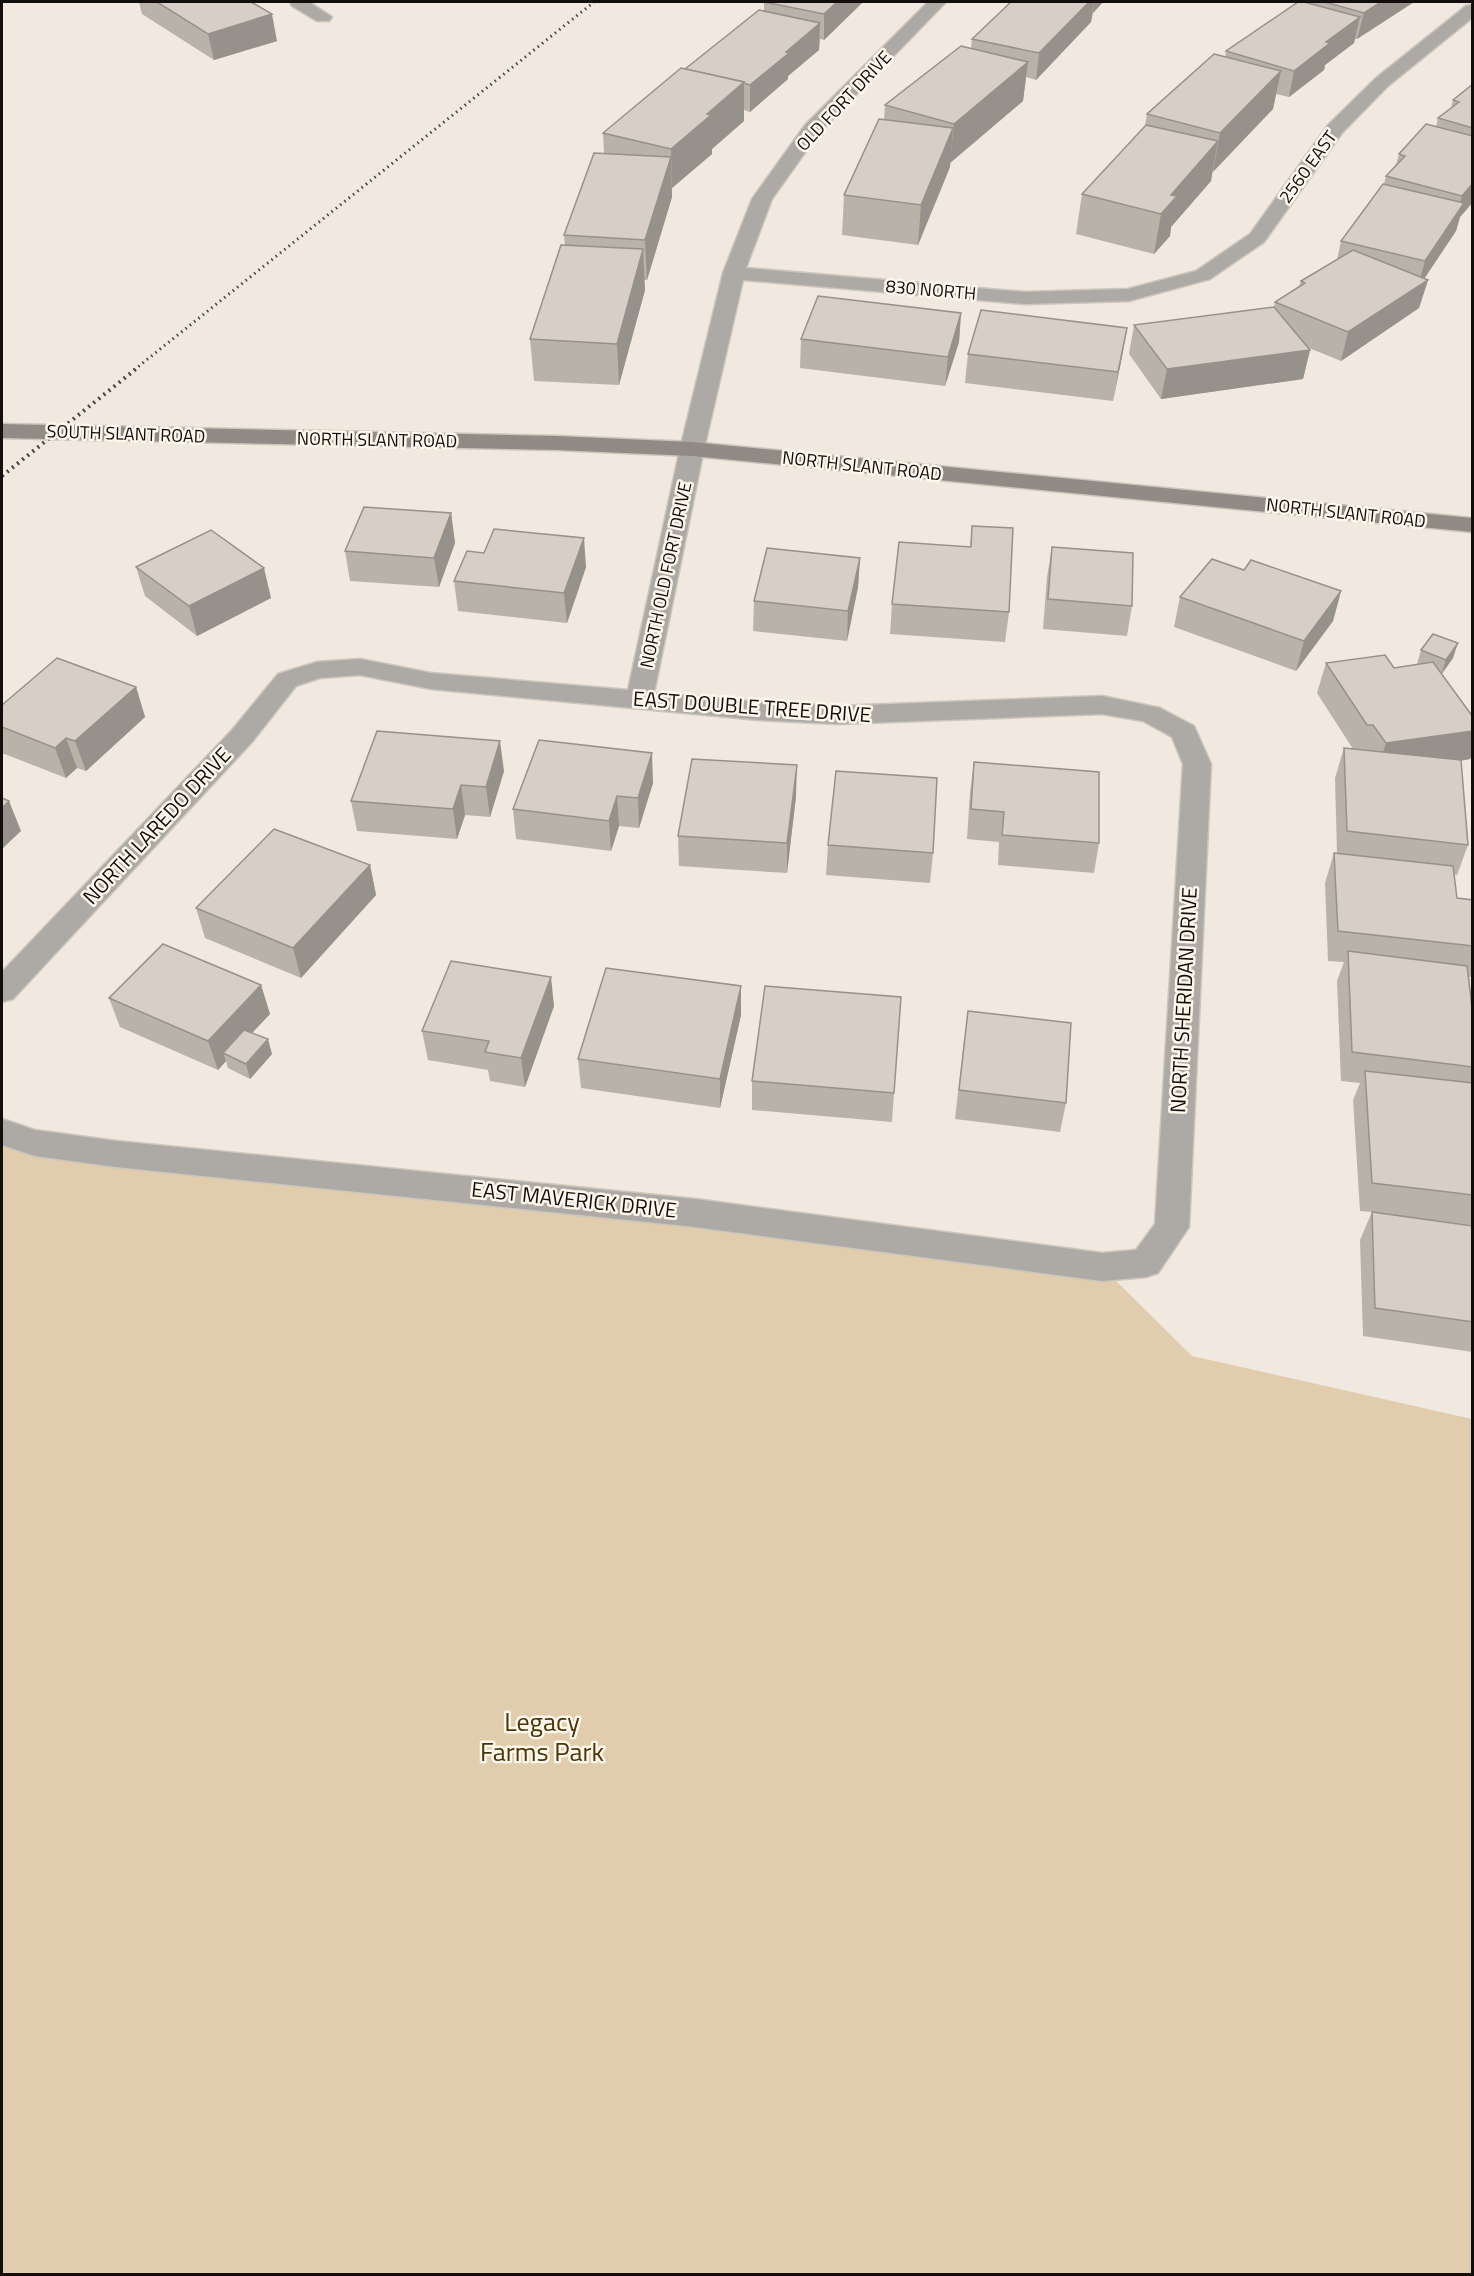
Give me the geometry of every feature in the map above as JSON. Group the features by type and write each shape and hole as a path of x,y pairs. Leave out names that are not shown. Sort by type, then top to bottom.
{"street":[{"path":"298,2 323,17"},
{"name":"OLD FORT DRIVE","path":"692,449 734,273 762,199 812,129 937,2"},
{"name":"2560 EAST","path":"1129,295 1203,275 1257,238 1335,129 1382,82 1423,46 1473,10"},
{"name":"830 NORTH","path":"734,273 1025,298 1129,295"},
{"name":"SOUTH SLANT ROAD","path":"2,431 250,437"},
{"name":"NORTH SLANT ROAD","path":"250,437 557,443 692,449 1473,525"},
{"name":"NORTH OLD FORT DRIVE","path":"639,700 692,449"},
{"name":"EAST DOUBLE TREE DRIVE","path":"317,670 360,666 431,681 838,715 1102,705 1150,714 1184,732"},
{"name":"NORTH LAREDO DRIVE","path":"2,991 242,736 287,680 317,670"},
{"name":"NORTH SHERIDAN DRIVE","path":"1146,1263 1172,1227 1197,764 1184,732"},
{"name":"EAST MAVERICK DRIVE","path":"2,1132 35,1143 116,1154 694,1213 1102,1267 1146,1263"}],"green space":[{"name":"Legacy Farms Park","path":"2,1130 35,1143 1102,1267 1192,1356 1472,1419 1472,2274 2,2274"}],"building":[{"path":"157,2 251,2 272,14 208,34"},
{"path":"764,2 837,2 824,14"},
{"path":"1011,2 1089,2 1039,53 972,39"},
{"path":"1298,2 1360,17 1326,42 1330,43 1294,71 1226,51"},
{"path":"1325,2 1381,2 1364,13"},
{"path":"759,10 820,23 786,52 789,53 750,85 685,69"},
{"path":"961,46 1028,62 954,124 885,105"},
{"path":"1214,54 1281,71 1220,133 1147,114"},
{"path":"681,68 744,82 707,114 711,115 671,149 603,133"},
{"path":"1473,84 1473,128 1438,118 1459,102 1453,100"},
{"path":"879,119 953,128 921,205 844,195"},
{"path":"1426,124 1473,136 1473,183 1462,196 1386,176 1405,156 1399,154"},
{"path":"1146,125 1218,141 1171,195 1177,196 1161,214 1082,194"},
{"path":"594,153 671,157 645,240 564,235"},
{"path":"1383,184 1464,203 1425,261 1341,241"},
{"path":"561,245 643,249 617,344 530,339"},
{"path":"1353,250 1428,280 1348,332 1275,302 1305,283 1301,281"},
{"path":"818,296 961,313 948,357 801,339"},
{"path":"1274,307 1310,350 1167,369 1134,325"},
{"path":"981,310 1127,328 1118,372 968,354"},
{"path":"364,507 451,513 434,558 345,551"},
{"path":"972,526 1013,528 1009,612 892,604 899,542 971,547"},
{"path":"494,529 584,538 564,593 454,581 467,551 484,553"},
{"path":"211,530 264,568 189,606 136,567"},
{"path":"1052,547 1133,553 1132,606 1048,599"},
{"path":"767,548 860,558 848,611 754,601"},
{"path":"1212,559 1244,570 1251,560 1341,591 1304,641 1180,597"},
{"path":"1433,634 1458,643 1446,660 1421,650"},
{"path":"1385,655 1394,668 1433,662 1473,717 1473,731 1386,743 1373,725 1367,725 1326,663"},
{"path":"57,658 136,687 75,741 66,738 55,748 2,727 2,705"},
{"path":"377,731 500,741 486,787 461,785 453,809 351,801"},
{"path":"539,740 652,753 638,798 617,796 609,821 513,809"},
{"path":"1344,748 1461,760 1468,845 1347,831"},
{"path":"692,759 797,765 787,843 678,836"},
{"path":"974,762 1099,772 1099,843 1002,835 1004,812 971,809"},
{"path":"836,771 937,778 933,853 828,845"},
{"path":"2,798 9,801 2,808"},
{"path":"274,829 370,865 293,948 196,908"},
{"path":"1334,853 1453,866 1457,898 1473,900 1473,946 1338,931"},
{"path":"163,944 261,985 208,1041 109,998"},
{"path":"1348,951 1467,966 1473,1016 1473,1067 1352,1052"},
{"path":"451,961 551,977 521,1058 485,1052 489,1041 422,1031"},
{"path":"606,968 741,986 720,1079 578,1059"},
{"path":"765,986 901,997 894,1093 752,1081"},
{"path":"968,1011 1071,1023 1066,1103 959,1090"},
{"path":"244,1030 268,1039 246,1064 223,1053"},
{"path":"1365,1071 1473,1083 1473,1195 1372,1183"},
{"path":"1372,1212 1473,1226 1473,1322 1375,1308"}],"railway":[{"path":"134,370 594,2"},
{"path":"2,476 136,369"}]}
